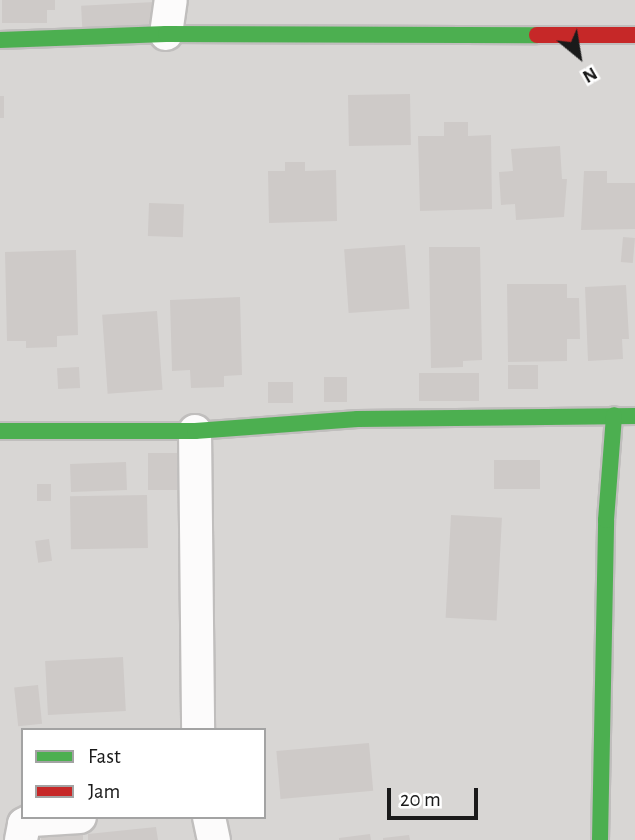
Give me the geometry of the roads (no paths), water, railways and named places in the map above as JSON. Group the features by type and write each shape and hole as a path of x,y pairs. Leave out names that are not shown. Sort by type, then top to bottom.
{"street":[{"path":"166,34 171,0"},
{"path":"0,40 166,34 635,35"},
{"path":"600,839 606,520 614,415"},
{"path":"0,430 195,431 358,419 635,416"},
{"path":"195,431 198,728"},
{"path":"21,840 24,824 32,820 48,819"},
{"path":"209,819 214,840"}]}
